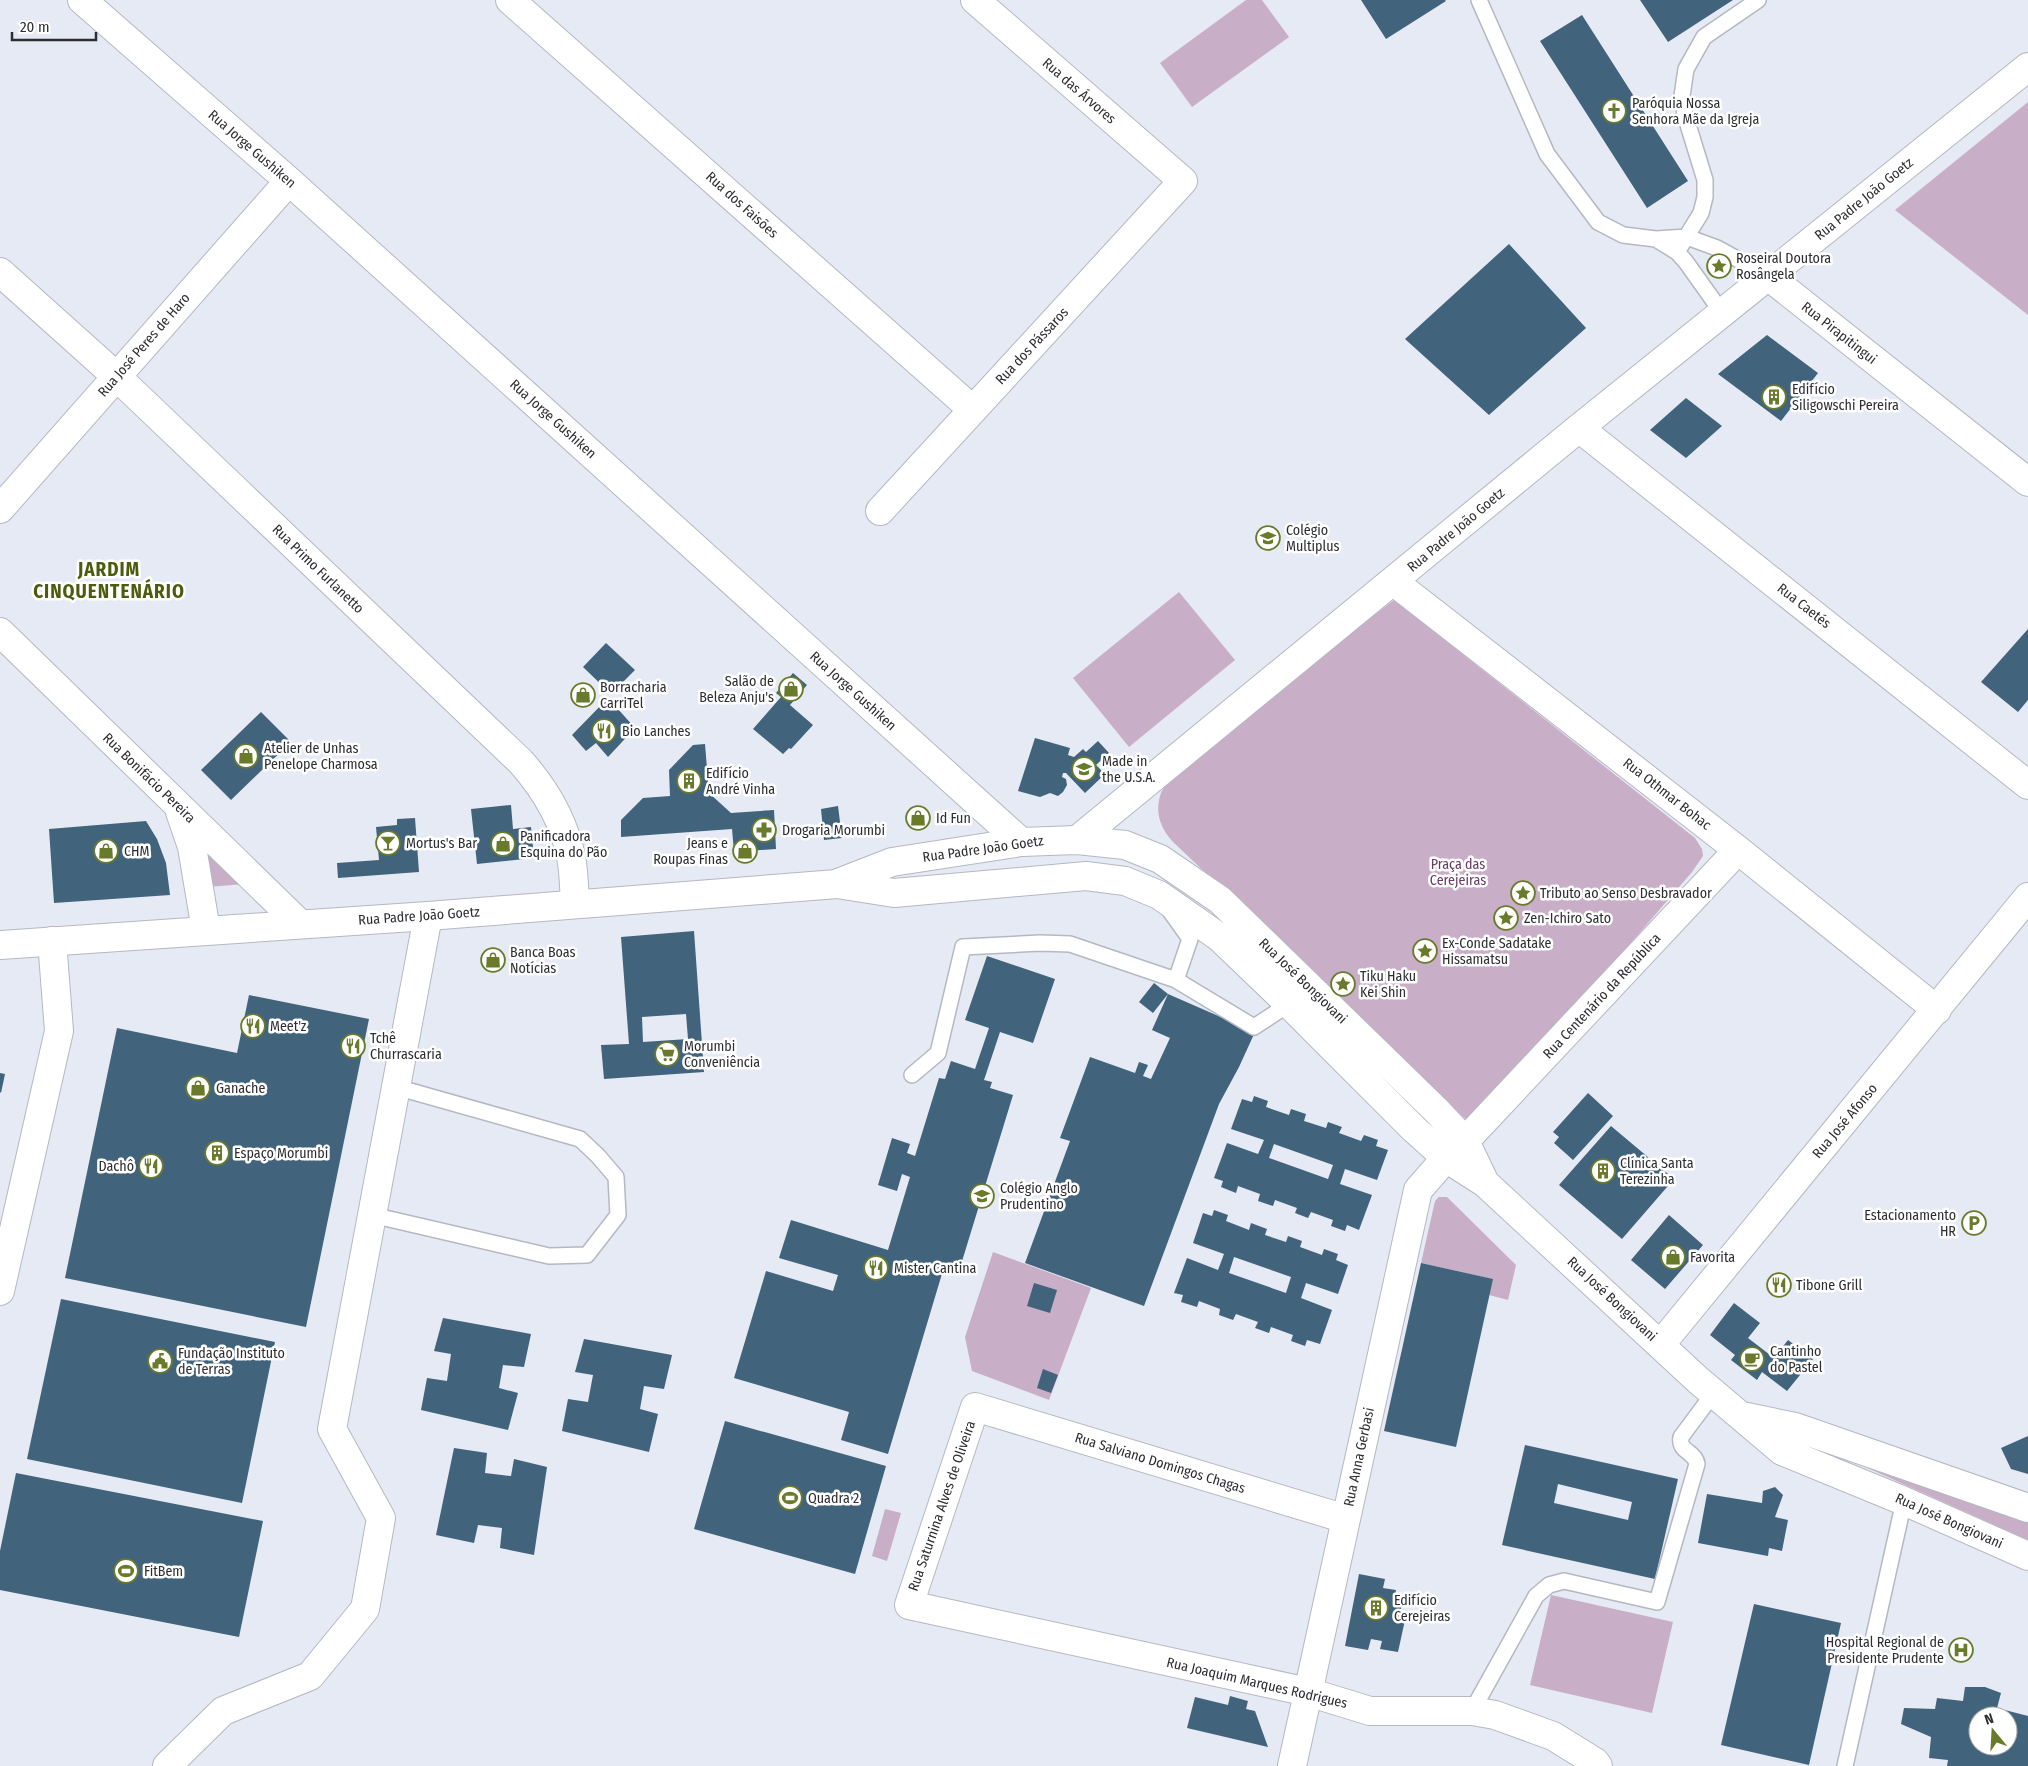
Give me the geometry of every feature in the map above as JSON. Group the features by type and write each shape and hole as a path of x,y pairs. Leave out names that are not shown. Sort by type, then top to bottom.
{"street":[{"name":"Rua Jorge Gushiken","path":"82,0 288,181 1021,842"},
{"name":"Rua dos Faisões","path":"510,0 973,410"},
{"name":"Rua das Árvores","path":"975,0 1184,182"},
{"name":"Rua Padre João Goetz","path":"837,884 892,862 1021,842 1077,840 1580,428 2028,67"},
{"name":"Rua José Peres de Haro","path":"0,509 288,181"},
{"name":"Rua dos Pássaros","path":"880,511 1184,182"},
{"name":"Rua Primo Furlanetto","path":"0,272 116,376 521,762 540,784 561,826 571,856 575,903"},
{"name":"Rua Pirapitingui","path":"1768,276 2028,482"},
{"name":"Rua Caetés","path":"1580,428 2028,785"},
{"name":"Rua Othmar Bohac","path":"1394,582 1738,850 1937,1010"},
{"name":"Rua Bonifácio Pereira","path":"0,632 299,923"},
{"path":"178,806 192,847 206,930"},
{"name":"Rua José Bongiovani","path":"1077,840 1125,845 1160,859 1220,900 1430,1105 1455,1150 1485,1183 1713,1394 1782,1451 1904,1501 2028,1556"},
{"name":"Rua Centenário da República","path":"1455,1150 1738,850"},
{"name":"Rua Padre João Goetz","path":"0,945 299,923 428,916 837,884 894,893 1086,876 1125,881 1159,895"},
{"name":"Rua José Bongiovani","path":"1159,895 1219,937 1414,1129 1455,1150"},
{"name":"Rua José Afonso","path":"1661,1344 2028,897"},
{"path":"167,1766 222,1710 310,1676 365,1609 381,1518 332,1429 428,916"},
{"path":"0,1291 58,1030 52,941"},
{"name":"Rua Anna Gerbasi","path":"1292,1766 1418,1190 1455,1150"},
{"name":"Rua Salviano Domingos Chagas","path":"975,1407 1346,1519"},
{"name":"Rua Saturnina Alves de Oliveira","path":"908,1605 975,1407"},
{"name":"Rua José Bongiovani","path":"1739,1416 1795,1427 2028,1508"},
{"name":"Rua Joaquim Marques Rodrigues","path":"908,1605 1308,1692 1370,1711 1472,1711 1495,1714 1553,1736 1595,1762 1598,1766"}],"lane":[{"path":"1479,0 1547,154 1598,222 1623,235 1656,238 1687,237 1717,248 1768,276"},
{"path":"1677,252 1701,213 1705,197 1705,180 1685,115 1682,96 1686,69 1704,37 1758,0"},
{"path":"1656,238 1677,252 1702,281 1723,314"},
{"path":"1159,895 1190,939 1176,980"},
{"path":"912,1075 938,1053 963,947 1040,943 1070,944 1176,980 1254,1027 1289,1004"},
{"path":"372,1215 549,1256 587,1255 618,1215 616,1177 580,1139 396,1087"},
{"path":"1472,1711 1536,1596 1549,1585 1564,1581 1657,1602 1697,1464 1694,1456 1683,1449 1680,1443 1681,1437 1713,1394"},
{"path":"1845,1766 1904,1501"}],"green space":[{"path":"1246,0 1262,0 1289,37 1192,107 1160,63"},
{"path":"2028,102 2028,315 1895,210"},
{"path":"1179,592 1235,660 1129,747 1073,678"},
{"name":"Praça das Cerejeiras","path":"1394,600 1695,838 1702,849 1703,856 1692,872 1473,1126 1172,841 1162,826 1158,809 1160,796 1167,784 1194,755 1230,725"},
{"path":"203,843 245,884 207,887"},
{"path":"1439,1197 1447,1197 1516,1265 1508,1300 1489,1295 1492,1279 1421,1263 1435,1201"},
{"path":"993,1252 1091,1288 1049,1400 972,1371 965,1337"},
{"path":"1794,1435 2028,1521 2028,1540"},
{"path":"885,1509 901,1513 887,1561 872,1556"},
{"path":"1551,1595 1673,1622 1652,1713 1530,1685"}],"building":[{"path":"1361,0 1445,0 1446,1 1386,39"},
{"path":"1640,0 1733,0 1668,42"},
{"name":"Paróquia Nossa Senhora Mãe da Igreja","path":"1582,15 1688,181 1647,208 1540,41"},
{"path":"1509,244 1586,328 1489,415 1405,339"},
{"name":"Edifício Siligowschi Pereira","path":"1767,335 1818,373 1781,421 1718,374"},
{"path":"1686,398 1722,426 1686,458 1650,430"},
{"path":"2028,629 2028,700 2018,712 1981,682"},
{"path":"606,643 635,670 611,694 583,667"},
{"path":"793,673 807,685 790,705 813,725 791,749 789,748 783,754 753,729 781,697 776,693"},
{"path":"608,698 635,728 608,757 596,743 586,751 572,735"},
{"path":"261,712 291,742 231,800 201,770"},
{"path":"1035,738 1070,748 1068,755 1074,757 1083,749 1086,752 1098,741 1109,753 1096,765 1105,774 1085,793 1066,773 1063,773 1062,777 1066,779 1067,785 1058,796 1050,793 1040,797 1018,791"},
{"name":"Edifício André Vinha","path":"705,744 709,793 731,813 774,810 776,849 734,852 732,829 621,837 621,820 643,798 670,796 669,770 693,745"},
{"name":"Panificadora Esquina do Pão","path":"511,805 513,829 531,827 534,858 477,864 471,809"},
{"path":"838,806 842,838 824,840 821,809"},
{"path":"415,818 419,872 338,878 337,863 379,860 376,827 397,825 397,819"},
{"name":"CHM","path":"146,821 157,839 166,863 170,895 54,903 49,829"},
{"path":"694,931 704,1072 604,1079 601,1045 629,1044 621,937","holes":["686,1014 688,1039 643,1042 642,1017"]},
{"path":"987,956 1055,979 1033,1043 1000,1032 984,1080 992,1082 990,1088 1013,1095 959,1271 944,1267 888,1454 841,1440 849,1412 734,1378 766,1271 833,1291 838,1275 779,1258 791,1220 888,1250 910,1177 902,1174 897,1191 878,1185 892,1138 910,1144 907,1153 915,1156 939,1078 945,1079 951,1061 975,1069 989,1028 965,1020"},
{"path":"1154,983 1168,994 1153,1013 1139,1002"},
{"path":"1168,994 1255,1032 1219,1104 1144,1306 1025,1263 1070,1141 1060,1138 1090,1057 1135,1073 1139,1062 1148,1065 1143,1076 1151,1079 1170,1038 1152,1030"},
{"name":"Espaço Morumbi","path":"249,995 369,1019 306,1327 65,1278 117,1028 237,1053"},
{"path":"0,1073 5,1074 1,1093 0,1092"},
{"path":"1588,1093 1613,1116 1573,1160 1554,1143 1559,1137 1553,1132"},
{"path":"1254,1096 1268,1101 1266,1107 1289,1115 1291,1109 1306,1114 1304,1121 1326,1128 1328,1122 1342,1127 1339,1133 1361,1141 1364,1135 1378,1140 1376,1146 1388,1150 1377,1180 1345,1169 1340,1184 1372,1195 1359,1230 1347,1225 1345,1231 1331,1226 1333,1220 1311,1212 1308,1218 1295,1213 1297,1208 1275,1200 1273,1206 1258,1201 1260,1194 1238,1186 1236,1193 1221,1187 1223,1181 1214,1178 1227,1143 1258,1154 1264,1140 1231,1129 1242,1099 1252,1102","holes":["1274,1144 1333,1165 1328,1179 1269,1158"]},
{"path":"1611,1126 1674,1179 1622,1239 1559,1185"},
{"path":"1214,1210 1228,1215 1226,1221 1249,1230 1251,1223 1267,1229 1265,1235 1286,1242 1288,1236 1302,1241 1300,1247 1322,1255 1324,1249 1338,1254 1336,1260 1348,1265 1338,1294 1306,1283 1301,1298 1332,1310 1320,1344 1307,1340 1305,1346 1291,1341 1293,1335 1271,1327 1269,1333 1255,1328 1258,1322 1236,1314 1233,1320 1219,1315 1220,1309 1199,1301 1197,1307 1181,1302 1183,1295 1174,1293 1187,1258 1218,1270 1224,1254 1193,1243 1203,1213 1212,1216","holes":["1234,1257 1291,1277 1286,1293 1229,1273"]},
{"path":"1669,1215 1703,1245 1665,1289 1631,1260"},
{"path":"1421,1263 1493,1279 1456,1447 1384,1431"},
{"path":"1034,1283 1057,1290 1050,1313 1027,1306"},
{"path":"61,1299 275,1342 242,1503 27,1459"},
{"path":"1734,1303 1760,1323 1748,1338 1774,1358 1788,1340 1813,1359 1787,1391 1762,1372 1757,1380 1731,1360 1735,1355 1710,1335"},
{"path":"443,1318 531,1334 524,1367 503,1365 499,1388 518,1393 508,1430 421,1410 427,1378 447,1381 451,1354 434,1351"},
{"path":"584,1339 672,1355 664,1389 644,1386 640,1409 658,1414 649,1452 562,1431 568,1399 588,1402 593,1375 575,1372"},
{"path":"1043,1369 1058,1375 1051,1393 1037,1388"},
{"name":"Quadra 2","path":"725,1421 886,1466 855,1574 694,1529"},
{"path":"2028,1436 2028,1474 2011,1469 2001,1448"},
{"path":"1525,1445 1678,1479 1655,1579 1502,1545","holes":["1558,1484 1632,1502 1628,1520 1554,1503"]},
{"path":"454,1448 487,1453 485,1473 511,1476 514,1459 547,1467 534,1555 500,1548 502,1528 478,1525 474,1543 436,1535"},
{"name":"FitBem","path":"16,1473 263,1521 239,1637 0,1590 0,1551"},
{"path":"1775,1487 1783,1495 1775,1517 1788,1520 1782,1551 1769,1548 1768,1556 1698,1543 1707,1494 1762,1503 1763,1491"},
{"name":"Edifício Cerejeiras","path":"1359,1574 1385,1579 1383,1588 1396,1590 1395,1595 1403,1597 1399,1619 1405,1620 1398,1652 1380,1649 1382,1641 1371,1639 1368,1650 1345,1646"},
{"path":"1754,1604 1841,1623 1809,1765 1721,1745"},
{"path":"1965,1687 1985,1687 2001,1693 1998,1706 1968,1706 1968,1756 2018,1756 2018,1713 2028,1716 2028,1766 1947,1766 1948,1760 1929,1758 1931,1737 1901,1724 1904,1708 1935,1709 1937,1698 1963,1701"},
{"path":"1230,1696 1248,1701 1246,1709 1255,1711 1268,1747 1187,1728 1195,1697 1228,1705"}],"place":[{"name":"Paróquia Nossa Senhora Mãe da Igreja","path":"1614,111"},
{"name":"Roseiral Doutora Rosângela","path":"1719,266"},
{"name":"Edifício Siligowschi Pereira","path":"1774,397"},
{"name":"Colégio Multiplus","path":"1268,538"},
{"name":"Salão de Beleza Anju's","path":"791,689"},
{"name":"Borracharia CarriTel","path":"583,695"},
{"name":"Bio Lanches","path":"604,731"},
{"name":"Atelier de Unhas Penelope Charmosa","path":"246,756"},
{"name":"Made in the U.S.A.","path":"1084,769"},
{"name":"Edifício André Vinha","path":"689,781"},
{"name":"Id Fun","path":"918,818"},
{"name":"Drogaria Morumbi","path":"764,830"},
{"name":"Mortus's Bar","path":"388,843"},
{"name":"Panificadora Esquina do Pão","path":"503,844"},
{"name":"CHM","path":"106,851"},
{"name":"Jeans e Roupas Finas","path":"745,851"},
{"name":"Tributo ao Senso Desbravador","path":"1523,893"},
{"name":"Zen-Ichiro Sato","path":"1506,918"},
{"name":"Ex-Conde Sadatake Hissamatsu","path":"1425,951"},
{"name":"Banca Boas Notícias","path":"493,960"},
{"name":"Tiku Haku Kei Shin","path":"1343,984"},
{"name":"Meet'z","path":"253,1026"},
{"name":"Tchê Churrascaria","path":"353,1046"},
{"name":"Morumbi Conveniência","path":"667,1054"},
{"name":"Ganache","path":"198,1088"},
{"name":"Espaço Morumbi","path":"217,1153"},
{"name":"Dachô","path":"151,1166"},
{"name":"Clínica Santa Terezinha","path":"1603,1171"},
{"name":"Colégio Anglo Prudentino","path":"982,1196"},
{"name":"Estacionamento HR","path":"1974,1223"},
{"name":"Favorita","path":"1673,1257"},
{"name":"Mister Cantina","path":"876,1268"},
{"name":"Tibone Grill","path":"1779,1285"},
{"name":"Cantinho do Pastel","path":"1752,1359"},
{"name":"Fundação Instituto de Terras","path":"160,1361"},
{"name":"Quadra 2","path":"790,1498"},
{"name":"FitBem","path":"126,1571"},
{"name":"Edifício Cerejeiras","path":"1376,1608"},
{"name":"Hospital Regional de Presidente Prudente","path":"1961,1650"}],"district":[{"name":"JARDIM CINQUENTENÁRIO","path":"109,580"}]}
